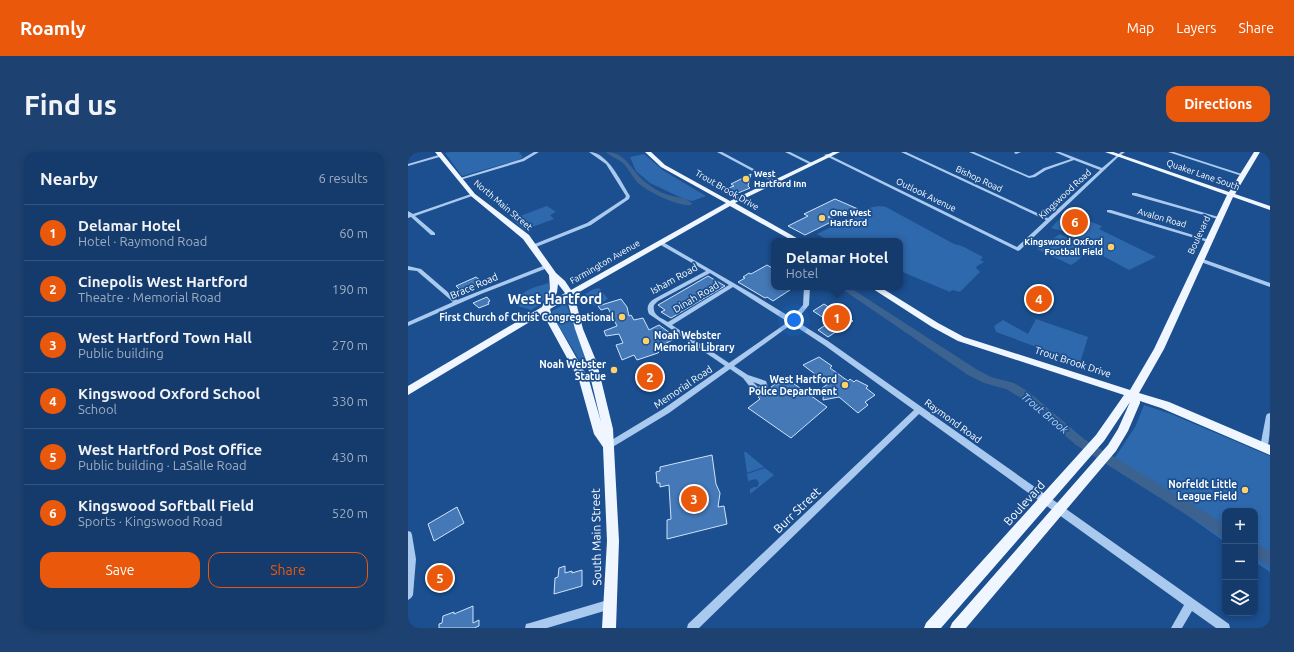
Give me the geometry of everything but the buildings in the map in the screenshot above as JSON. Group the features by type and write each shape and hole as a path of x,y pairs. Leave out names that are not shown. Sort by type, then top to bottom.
{"main road":[{"name":"Trout Brook Drive","path":"650,152 663,166 792,238"},
{"name":"Farmington Avenue","path":"408,391 570,294 730,204 829,154 837,152"},
{"name":"Quaker Lane South","path":"1108,152 1120,154 1270,208"},
{"name":"Boulevard","path":"931,628 1102,435 1125,400 1133,394 1159,349 1231,194 1257,152"},
{"name":"North Main Street","path":"440,154 472,195 514,225 534,246 548,266 553,274 555,286 554,294 546,308"},
{"path":"553,274 558,282 561,293 570,294"},
{"name":"Trout Brook Drive","path":"879,290 935,325 961,339 1133,394 1194,417 1267,448"},
{"name":"South Main Street","path":"570,294 579,329 592,363 608,428 613,526 609,628"},
{"name":"South Main Street","path":"546,308 547,313 584,380 599,434 608,446"},
{"name":"Boulevard","path":"957,628 1115,444 1126,425 1135,403 1133,394"},
{"path":"1102,435 1115,444"},
{"path":"972,583 985,596"}],"street":[{"path":"459,179 523,160 537,152"},
{"path":"534,246 589,224 627,199 628,196 608,163 591,152"},
{"path":"719,152 774,182"},
{"path":"787,152 811,163"},
{"name":"Bishop Road","path":"902,152 1048,220"},
{"path":"971,152 1029,177 1034,176 1045,169 1074,159"},
{"path":"1057,152 1103,170"},
{"path":"1170,152 1243,175"},
{"path":"408,165 440,154"},
{"name":"Outlook Avenue","path":"829,154 1018,249"},
{"name":"Kingswood Road","path":"1018,249 1120,154"},
{"path":"1134,194 1220,218"},
{"path":"410,216 472,195"},
{"name":"Avalon Road","path":"1109,211 1210,241"},
{"path":"408,212 410,216 433,234"},
{"name":"Raymond Road","path":"661,243 793,321 1190,604 1226,628"},
{"path":"1200,260 1270,285"},
{"name":"Brace Road","path":"408,324 456,302 548,266"},
{"path":"408,268 419,270 456,302"},
{"name":"Isham Road","path":"710,271 651,304 651,312 746,376"},
{"name":"Dinah Road","path":"669,324 733,285"},
{"name":"Memorial Road","path":"608,446 666,411 793,321 806,305 807,290"},
{"name":"Burr Street","path":"692,628 918,410"},
{"path":"1267,448 1270,416"},
{"path":"408,535 408,595"},
{"path":"530,628 611,604"},
{"path":"1176,628 1190,604"}],"shaded area":[{"path":"519,152 523,157 518,160 462,176 445,153"},
{"path":"644,154 664,171 706,196 692,201 684,199 650,183 636,171 630,157"},
{"path":"547,206 556,212 550,215 554,219 524,230 512,219"},
{"path":"872,207 886,207 954,244 962,246 983,257 980,260 984,262 976,268 980,272 960,292 952,290 950,292 903,272 903,238 824,238 817,234"},
{"name":"Kingswood Oxford Football Field","path":"1066,212 1102,226 1099,229 1156,257 1129,270 1068,237 1074,234 1051,228"},
{"path":"1060,234 1072,240 1081,247 1083,251 1078,260 1071,265 1037,249"},
{"path":"548,283 551,289 545,299 538,306 531,310 515,305 524,292"},
{"path":"599,288 608,299 594,306 585,294"},
{"path":"566,303 587,362 583,366 552,315 552,311"},
{"path":"1036,319 1088,337 1080,363 996,332 994,326 1003,320 1028,334"},
{"path":"1144,405 1171,414 1270,456 1270,572 1258,564 1258,508 1222,508 1222,540 1163,498 1110,465 1135,427"},
{"path":"744,452 746,452 764,467 747,473"},
{"path":"765,468 774,475 750,494 750,489 757,487 759,483 756,479 748,481 747,474"}],"waterway":[{"name":"Trout Brook","path":"609,152 625,162 640,181 652,190 664,196 688,203"},
{"name":"Trout Brook","path":"848,290 972,372 988,380 1010,386 1025,395 1080,442 1222,530"},
{"name":"Trout Brook","path":"1258,552 1270,559"}],"place":[{"name":"West Hartford Inn","path":"746,179"},
{"name":"One West Hartford","path":"822,218"},
{"name":"Kingswood Softball Field","path":"1075,222"},
{"name":"Kingswood Oxford Football Field","path":"1111,247"},
{"name":"Kingswood Oxford School","path":"1039,299"},
{"name":"First Church of Christ Congregational","path":"622,317"},
{"name":"Delamar Hotel","path":"837,318"},
{"name":"Noah Webster Memorial Library","path":"646,341"},
{"name":"Noah Webster Statue","path":"614,370"},
{"name":"Cinepolis West Hartford","path":"650,377"},
{"name":"West Hartford Police Department","path":"845,385"},
{"name":"Norfeldt Little League Field","path":"1245,490"},
{"name":"West Hartford Town Hall","path":"694,499"},
{"name":"West Hartford Post Office","path":"440,578"}],"district":[{"name":"West Hartford","path":"555,299"}]}
